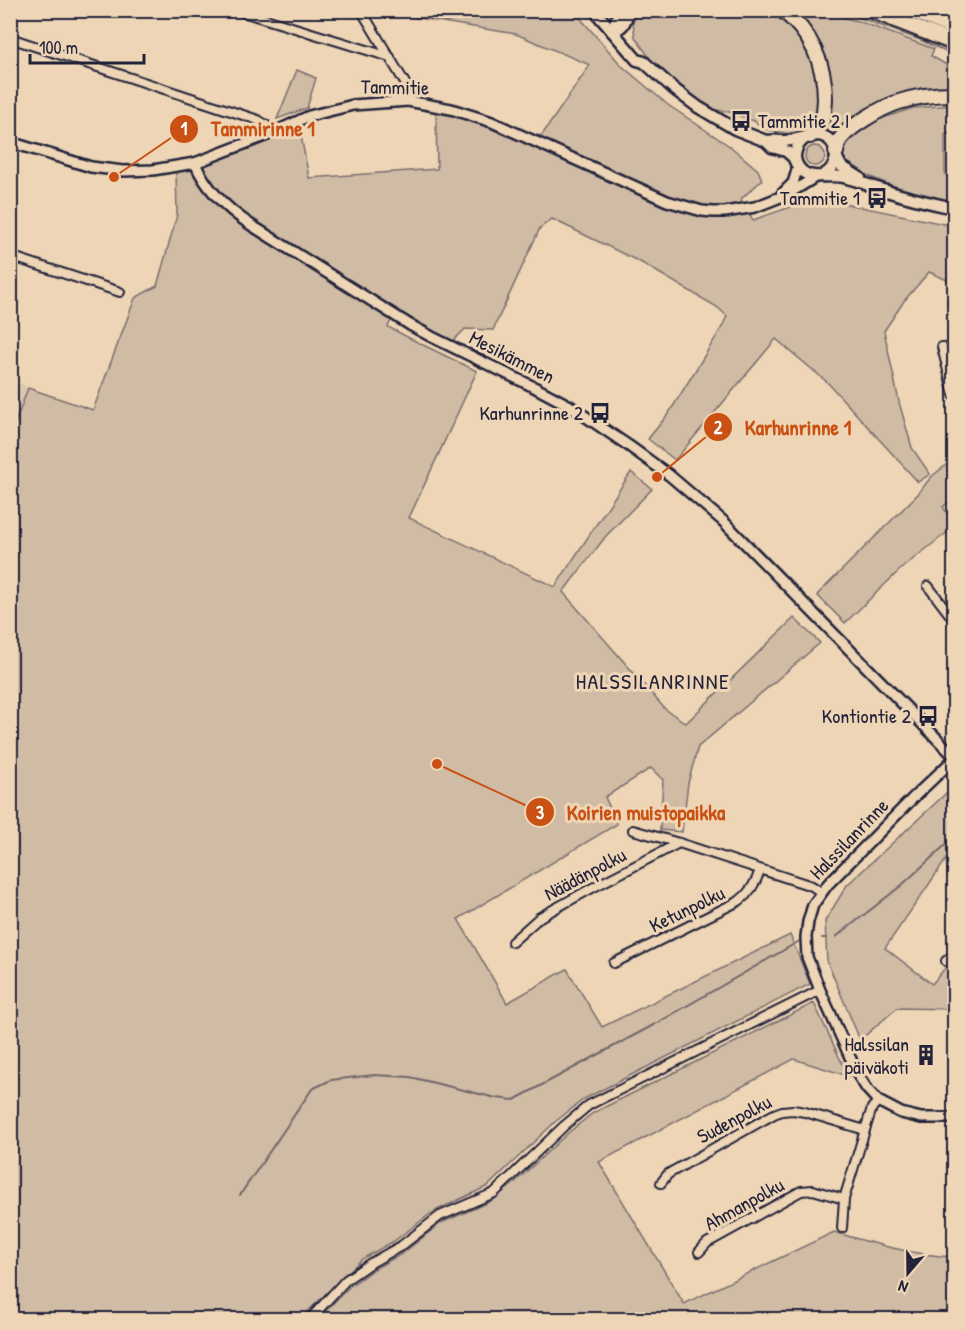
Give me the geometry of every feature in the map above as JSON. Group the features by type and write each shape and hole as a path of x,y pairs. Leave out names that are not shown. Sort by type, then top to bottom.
{"highway":[{"path":"782,10 808,38 823,74 825,92 823,119 818,130 809,136"},
{"path":"870,10 954,43"},
{"path":"910,10 954,28"},
{"path":"936,10 954,19"},
{"path":"836,154 838,143 845,134 883,109 914,98 954,94"}],"main road":[{"path":"594,10 615,27 642,55 644,62 674,89 698,107 735,129 766,141 772,147 790,154 797,166 806,174 840,176 954,208"},
{"path":"604,10 615,27"},
{"path":"615,27 620,10"},
{"path":"615,27 625,22 629,10"},
{"path":"766,141 792,140 820,135 831,142 841,166 881,189"},
{"path":"797,166 795,155 798,144 809,136"},
{"path":"819,176 832,169 836,162 836,154"}],"street":[{"path":"236,10 390,57"},
{"path":"362,10 405,83 408,102"},
{"path":"10,38 258,120 266,125 270,134"},
{"name":"Tammitie","path":"10,142 70,161 108,169 135,171 195,163 309,116 353,105 408,102 468,113 667,201 713,212 755,207 796,190 819,176"},
{"name":"Mesikämmen","path":"195,163 199,172 222,202 236,216 410,325 570,406 669,475 723,522 954,757"},
{"name":"Tammitie","path":"772,200 793,183 797,166"},
{"path":"10,256 120,292"},
{"path":"942,347 954,395"},
{"path":"928,586 954,620"},
{"name":"Halssilanrinne","path":"878,1101 858,1075 807,957 808,922 813,905 821,892 954,757"},
{"path":"633,830 812,886 821,892"},
{"name":"Näädänpolku","path":"512,942 540,917 679,843"},
{"name":"Ketunpolku","path":"614,963 739,901 747,895 760,870"},
{"path":"946,961 954,954"},
{"path":"309,1320 346,1280 401,1246 440,1216 494,1192 589,1105 820,990"},
{"path":"842,1228 844,1199 872,1108 878,1101 912,1116 954,1118"},
{"name":"Sudenpolku","path":"661,1184 668,1174 782,1111 805,1112 865,1130"},
{"name":"Ahmanpolku","path":"699,1252 707,1242 801,1191 813,1190 844,1199"}],"shaded area":[{"path":"375,11 574,11 622,66 668,105 731,147 758,170 762,180 741,199 753,220 811,200 837,202 954,226 954,283 929,272 904,301 884,331 899,402 912,448 930,474 918,482 827,382 776,339 675,460 648,439 669,413 727,316 717,307 642,263 552,219 540,228 493,330 465,329 452,342 395,311 388,327 477,371 409,518 555,587 631,472 652,489 606,536 563,592 665,709 686,723 794,618 820,643 698,747 688,783 682,832 660,830 663,780 651,768 605,797 617,824 458,919 507,1003 567,969 602,1027 790,935 810,984 584,1099 555,1122 488,1186 433,1212 394,1241 362,1259 302,1319 11,1320 11,434 28,388 93,410 135,298 157,286 177,215 176,169 299,125 309,178 437,169 436,109 467,116 518,138 542,135 590,65 516,34"},
{"path":"636,11 773,11 787,22 807,49 817,75 820,102 814,124 805,131 793,135 765,129 754,121 726,111 713,110 684,91 651,60 635,37 633,23"},
{"path":"790,11 818,11 861,22 934,49 931,56 954,69 954,89 851,124 834,134 825,127 829,92"},
{"path":"841,11 850,11 940,44 954,50 954,55 920,40"},
{"path":"297,70 316,78 307,108 277,119"},
{"path":"954,105 954,131 945,135 945,174 954,183 954,202 895,187 861,173 847,164 842,155 844,146 852,137 877,120 913,108"},
{"path":"815,146 822,149 825,156 822,163 815,166 808,163 805,156 808,149"},
{"path":"11,381 28,388 11,434"},
{"path":"954,459 954,497 943,507 954,527 903,567 845,623 817,595 918,494 931,477"},
{"path":"954,786 954,848 885,948 932,984 954,957 954,1009 897,1008 860,1040 827,961 825,921 847,885"},
{"path":"814,1003 848,1076 794,1059 599,1162 684,1304 834,1232 879,1245 954,1257 954,1319 318,1319 349,1287 374,1269 403,1253 441,1223 489,1202 511,1186 593,1113"}],"waterway":[{"path":"836,937 902,885 954,837"},
{"path":"240,1195 312,1089 331,1080 374,1075 410,1077 496,1098 514,1100 659,1022 803,939"}],"place":[{"name":"Tammitie 2 I","path":"741,121"},
{"name":"Tammirinne 1","path":"114,177"},
{"name":"Tammitie 1","path":"877,198"},
{"name":"Karhunrinne 2","path":"600,413"},
{"name":"Karhunrinne 1","path":"657,477"},
{"name":"Kontiontie 2","path":"928,716"},
{"name":"Koirien muistopaikka","path":"437,764"},
{"name":"Halssilan päiväkoti","path":"926,1055"}],"district":[{"name":"HALSSILANRINNE","path":"653,681"}]}
